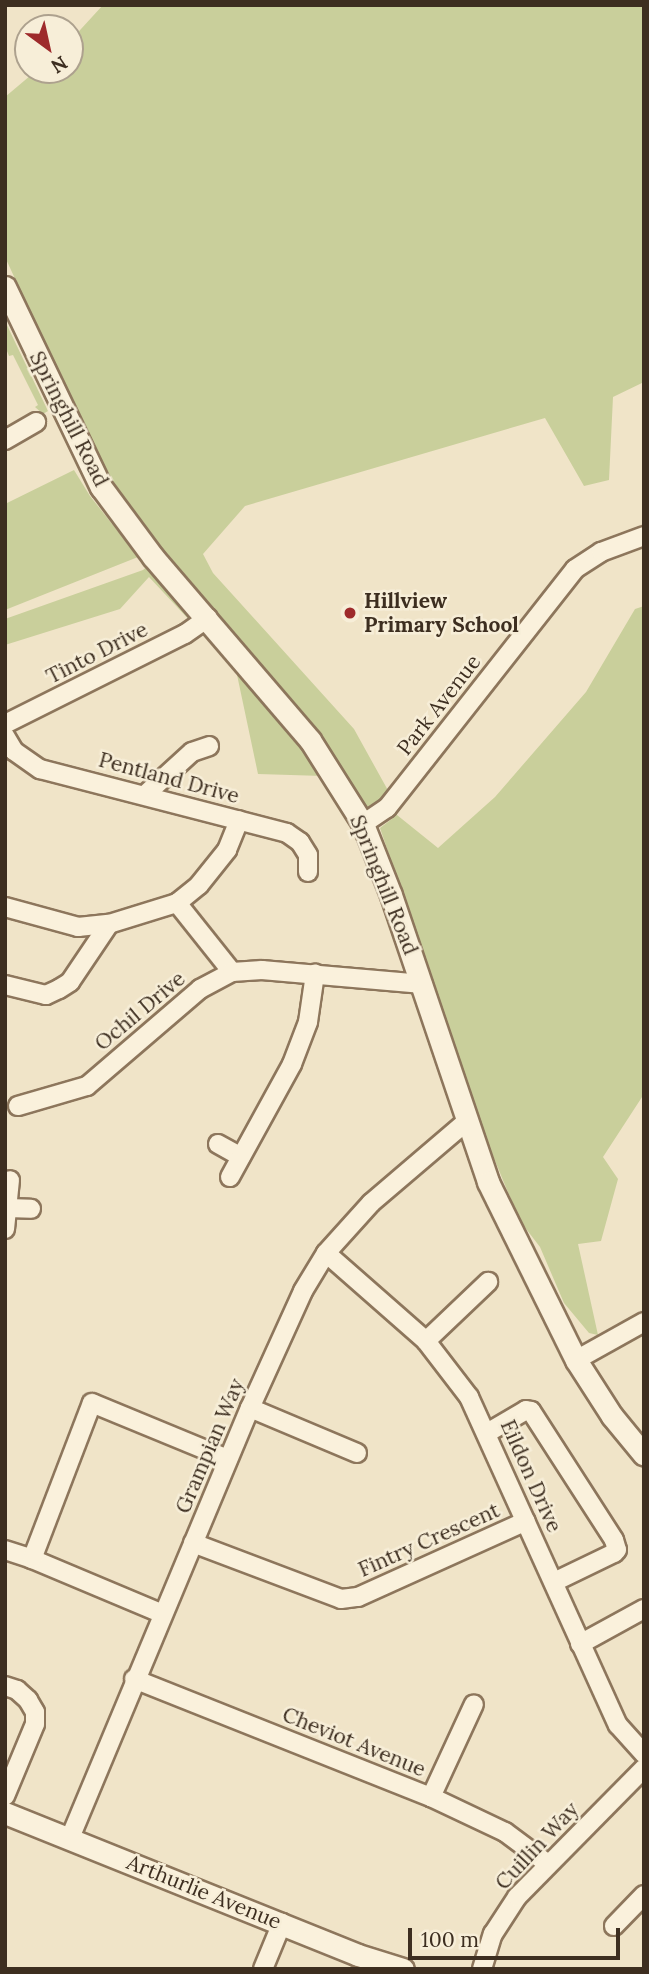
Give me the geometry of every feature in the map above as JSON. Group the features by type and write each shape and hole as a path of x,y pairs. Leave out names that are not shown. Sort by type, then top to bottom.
{"street":[{"name":"Springhill Road","path":"5,287 89,466 108,497 143,544 310,740 363,824 422,984 488,1182 576,1360 612,1416 644,1455"},
{"path":"5,440 36,422"},
{"name":"Park Avenue","path":"363,824 387,808 575,569 601,552 644,536"},
{"name":"Tinto Drive","path":"5,724 185,634 208,618"},
{"name":"Pentland Drive","path":"5,736 14,751 40,769 146,794 287,833 300,842 308,855 308,872"},
{"path":"146,794 192,752 209,746"},
{"path":"5,907 78,927 109,924 177,903 199,885 227,850 239,820"},
{"path":"177,903 232,972"},
{"path":"5,985 46,995 59,989 70,982 109,924"},
{"name":"Ochil Drive","path":"18,1106 87,1086 200,989 232,972 262,970 422,984"},
{"path":"230,1177 292,1064 308,1022 315,974"},
{"name":"Grampian Way","path":"70,1838 192,1543 303,1291 326,1253 371,1203 466,1122"},
{"path":"219,1144 241,1157"},
{"path":"5,1229 10,1180"},
{"path":"8,1208 31,1209"},
{"name":"Eildon Drive","path":"326,1253 426,1341 458,1381 487,1433 618,1725 644,1754"},
{"path":"426,1341 488,1282"},
{"path":"576,1360 644,1322"},
{"path":"32,1559 92,1403 228,1459"},
{"path":"250,1408 357,1452"},
{"path":"487,1433 526,1410 531,1411 614,1540 617,1550 614,1553 554,1582"},
{"name":"Fintry Crescent","path":"192,1543 341,1599 358,1597 526,1521"},
{"path":"5,1550 163,1614"},
{"path":"580,1644 644,1609"},
{"name":"Cheviot Avenue","path":"135,1679 431,1797 505,1832 548,1864"},
{"path":"5,1686 17,1690 28,1700 34,1712 35,1724 5,1796"},
{"path":"431,1797 474,1704"},
{"name":"Cuillin Way","path":"482,1969 493,1934 517,1897 644,1768"},
{"name":"Arthurlie Avenue","path":"5,1813 358,1955 403,1969"},
{"path":"614,1926 644,1895"},
{"path":"263,1969 282,1923"}],"green space":[{"path":"103,5 644,5 644,382 613,397 609,480 584,486 545,418 245,506 203,554 213,573 354,729 390,794 350,817 323,776 258,774 236,670 149,577 120,609 5,645 5,619 143,570 162,554 104,472 5,257 5,97 20,84 84,84 84,26"},
{"path":"5,321 48,411 43,414 35,407 38,405 13,355 9,356 5,346"},
{"path":"74,470 90,496 138,557 5,610 5,504"},
{"path":"644,606 644,1094 603,1157 618,1179 601,1241 578,1244 598,1335 589,1333 564,1303 540,1247 520,1221 481,1127 380,828 397,815 438,848 495,797 586,692 635,609"}],"place":[{"name":"Hillview Primary School","path":"350,613"}]}
